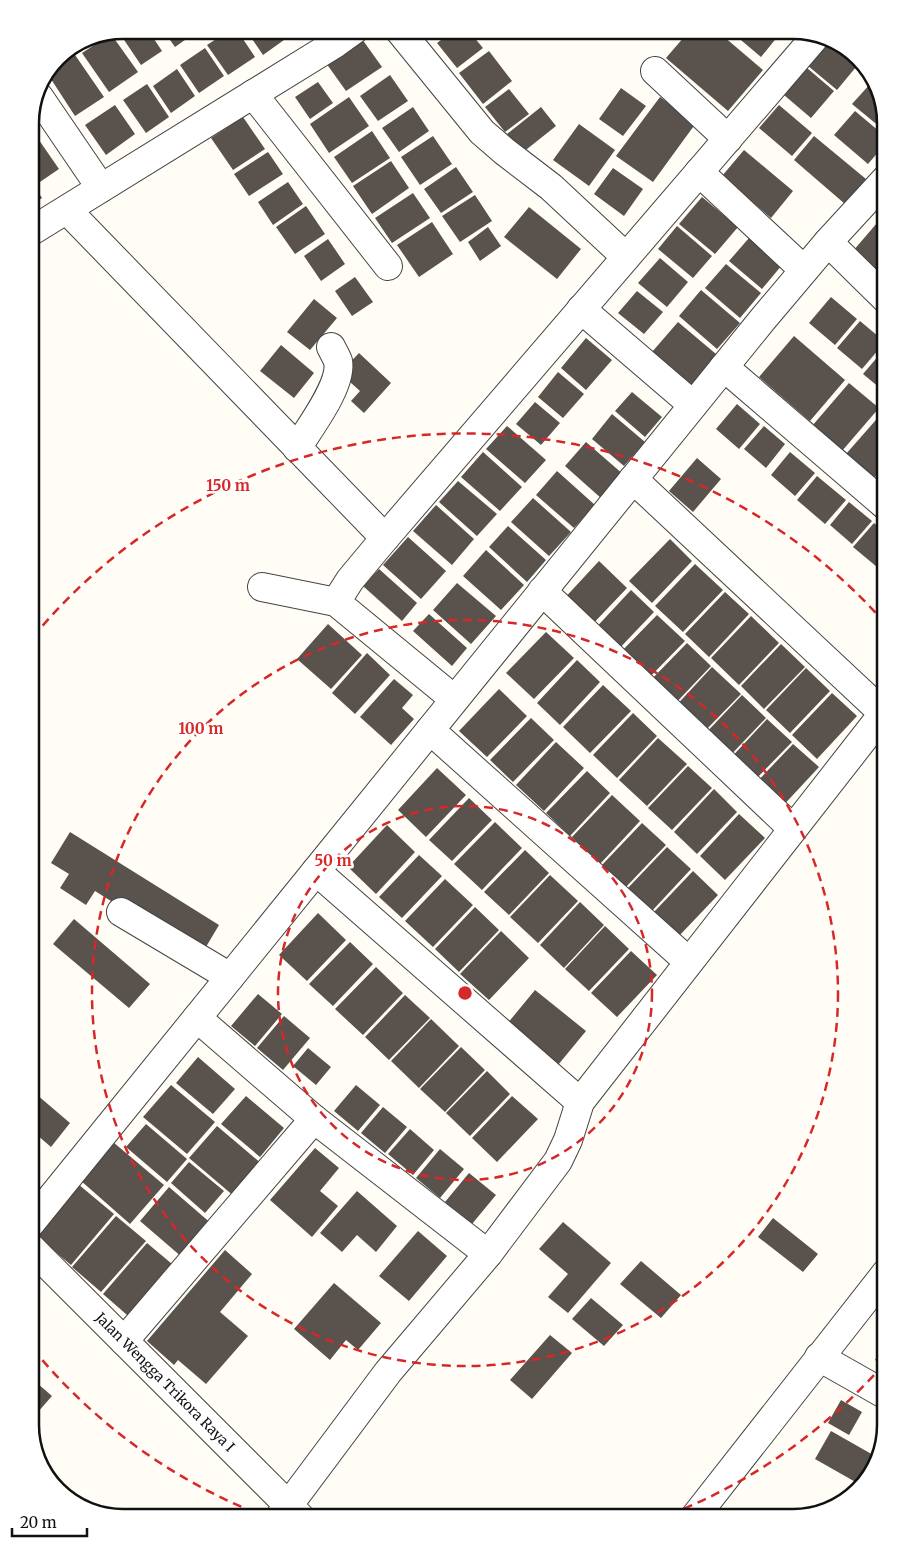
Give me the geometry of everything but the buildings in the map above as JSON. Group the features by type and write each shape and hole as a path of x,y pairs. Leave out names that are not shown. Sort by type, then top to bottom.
{"street":[{"path":"39,227 340,39"},
{"path":"406,39 482,132 551,187 626,257"},
{"path":"336,602 350,580 385,538 812,41"},
{"path":"655,71 728,139"},
{"path":"254,94 388,266"},
{"path":"42,101 101,188"},
{"path":"699,172 804,270"},
{"path":"39,1213 724,367 828,242 877,189"},
{"path":"67,210 385,538"},
{"path":"828,242 877,290"},
{"path":"581,309 693,405"},
{"path":"297,448 335,386 338,360 331,347"},
{"path":"724,367 877,498"},
{"path":"633,479 877,705"},
{"path":"262,587 336,602 454,699"},
{"path":"542,591 793,829"},
{"path":"293,1509 388,1372 488,1254 558,1160 568,1140 580,1102 877,722"},
{"path":"430,730 689,962"},
{"path":"316,871 580,1102"},
{"path":"121,912 230,977"},
{"path":"197,1018 314,1119 488,1254"},
{"path":"124,1340 314,1119"},
{"name":"Jalan Wengga Trikora Raya I","path":"39,1255 124,1340 285,1509"},
{"path":"701,1509 877,1284"},
{"path":"819,1357 877,1391"}]}
